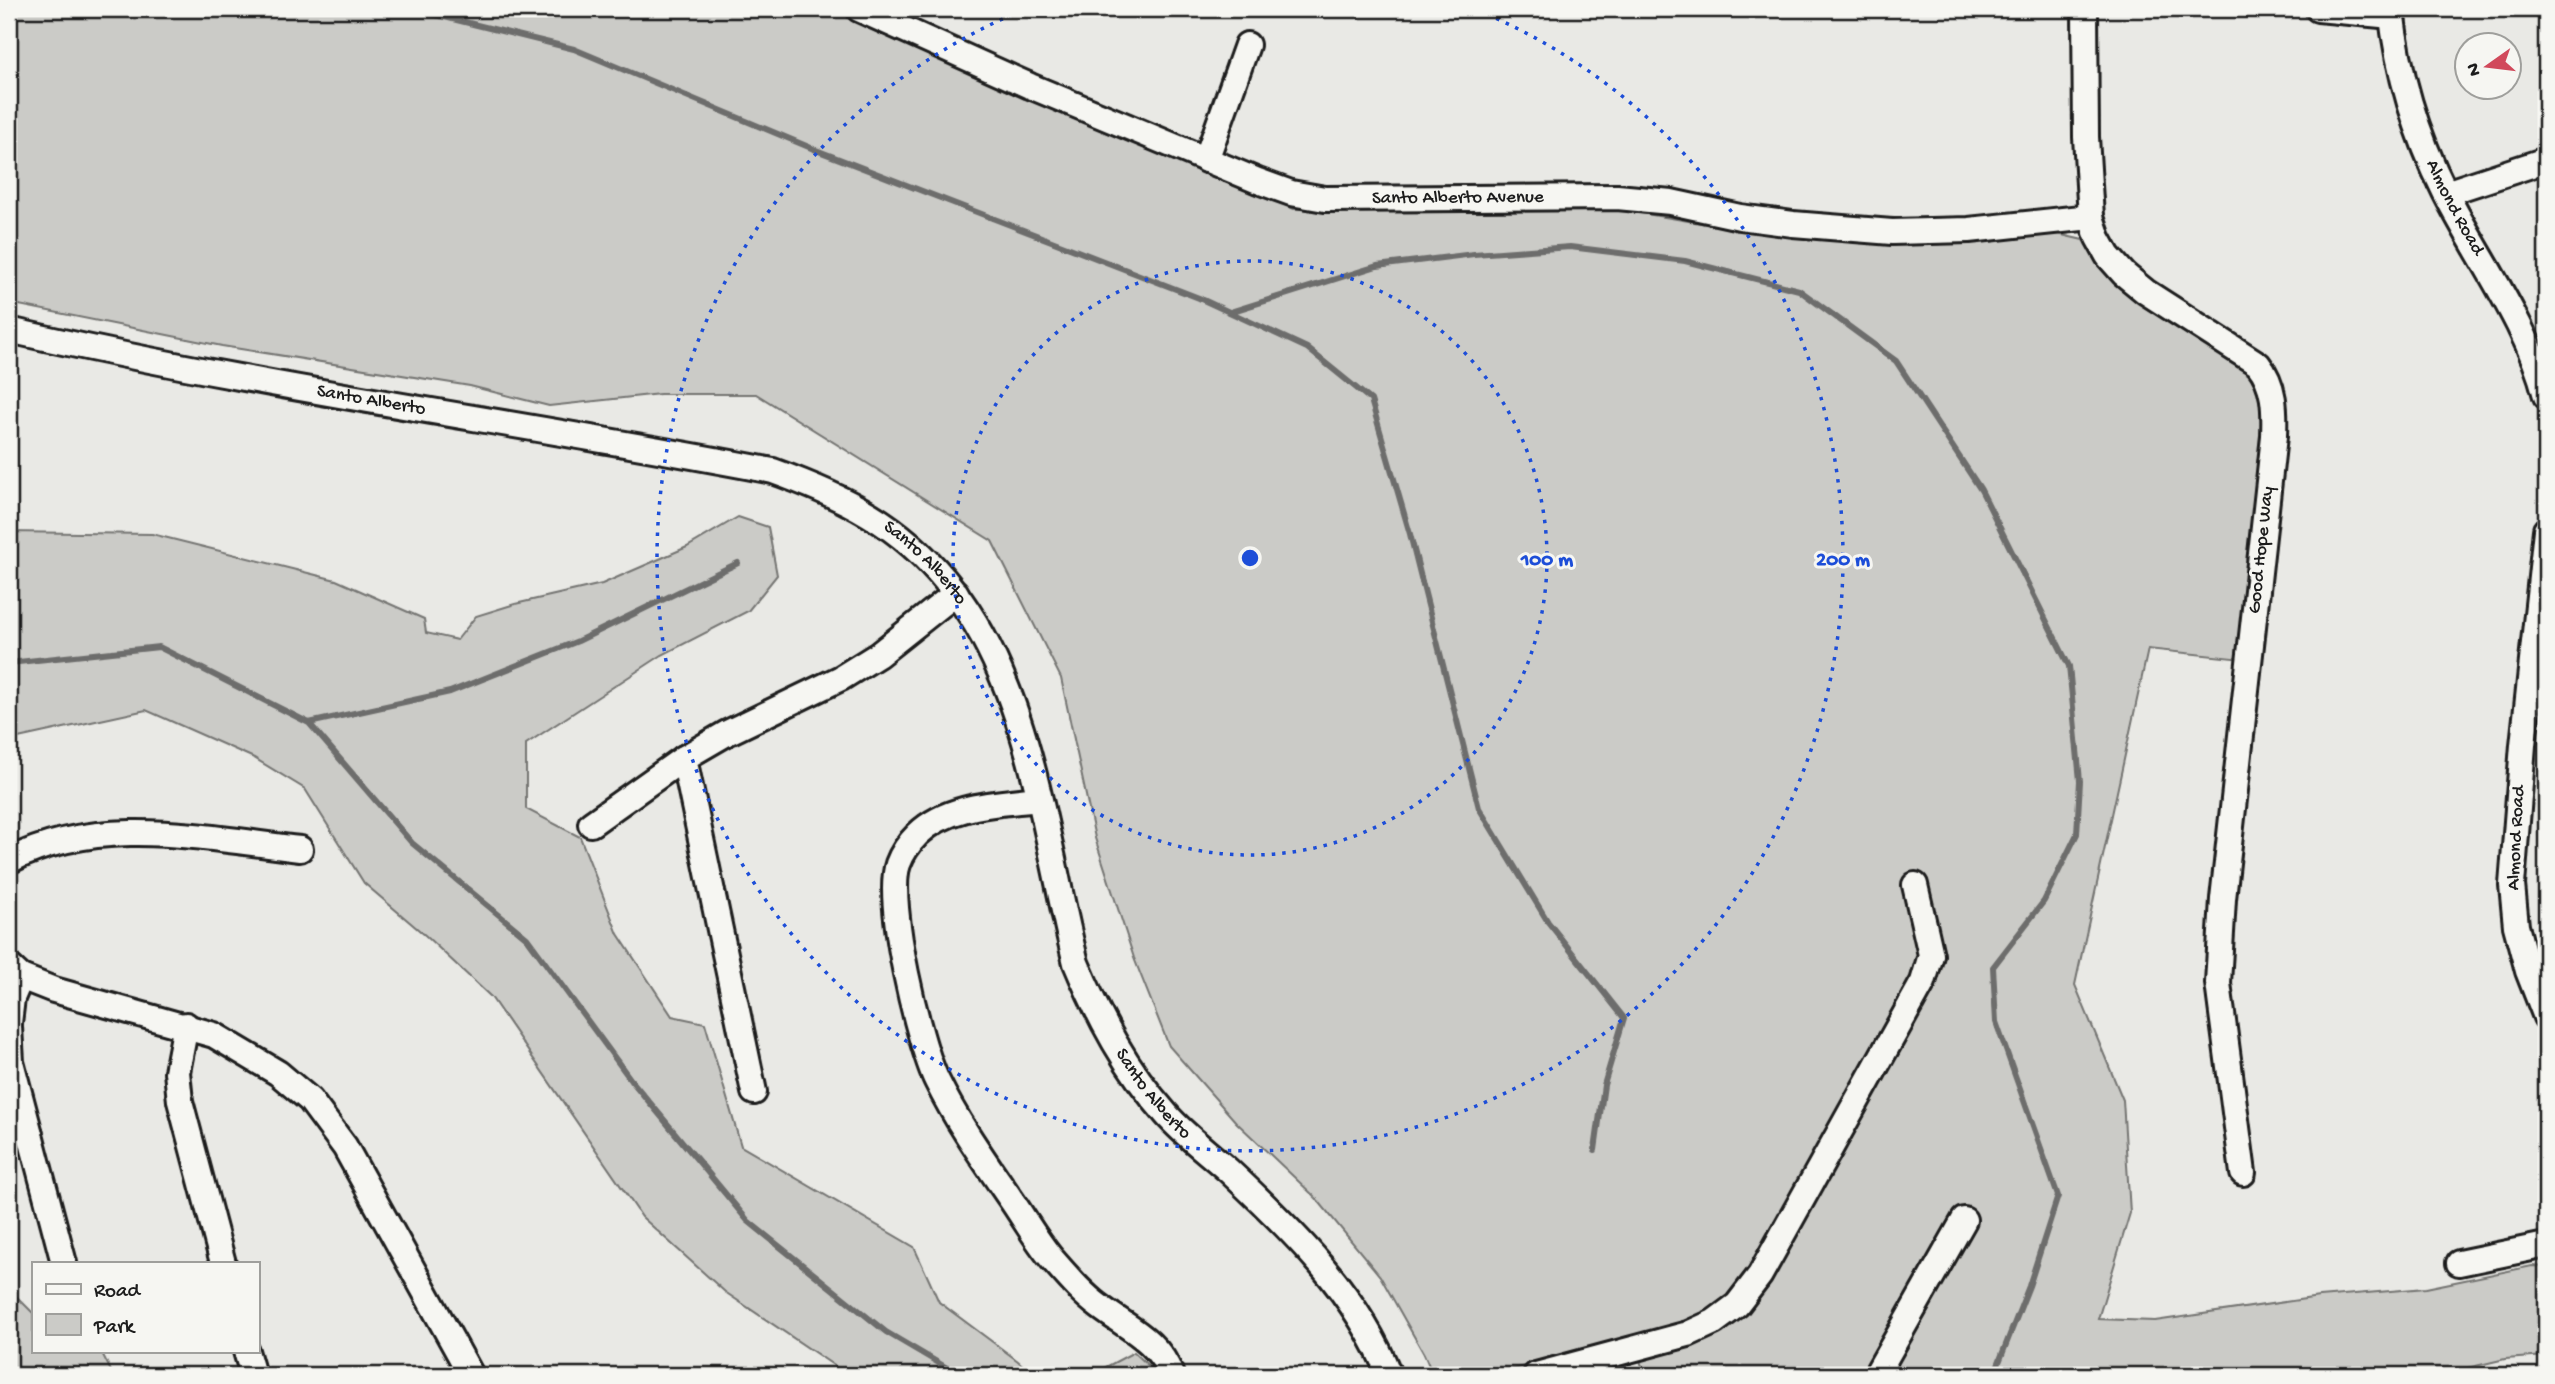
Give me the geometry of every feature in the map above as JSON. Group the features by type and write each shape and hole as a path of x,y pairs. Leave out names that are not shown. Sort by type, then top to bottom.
{"street":[{"name":"Santo Alberto Avenue","path":"859,9 1030,86 1206,160 1291,193 1325,199 1617,197 1671,202 1740,217 1793,224 1892,232 1969,230 2091,217"},
{"name":"Good Hope Way","path":"2085,9 2086,137 2091,217 2098,238 2124,274 2166,306 2258,364 2267,378 2274,400 2273,449 2218,963 2218,983 2243,1173"},
{"path":"2318,9 2392,12"},
{"name":"Almond Road","path":"2392,12 2413,118 2446,193 2524,333 2538,366 2546,396"},
{"path":"1206,160 1247,45"},
{"path":"2446,193 2546,160"},
{"name":"Santo Alberto","path":"9,330 74,345 428,411 773,471 813,485 870,514 902,537 956,593 998,663 1021,723 1076,963 1091,999 1122,1056 1167,1115 1306,1246 1335,1281 1363,1324 1389,1375"},
{"name":"Almond Road","path":"2546,530 2534,744 2512,886 2516,926 2528,971 2546,1017"},
{"path":"591,824 684,758 727,733 841,678 878,655 956,593"},
{"path":"684,758 754,1092"},
{"path":"1038,799 972,807 939,819 919,833 897,866 895,899 901,946 925,1048 936,1079 987,1164 1049,1256 1076,1286 1100,1307 1133,1328 1155,1347 1171,1375"},
{"path":"9,861 64,839 101,834 158,833 300,849"},
{"path":"1536,1375 1575,1371 1688,1334 1714,1322 1737,1305 1760,1275 1923,982 1931,954 1915,885"},
{"path":"64,1262 11,1062 9,1025 15,972 100,1003 214,1034 278,1073 310,1100 345,1147 471,1375"},
{"path":"186,1025 177,1072 180,1101 223,1262"},
{"path":"1876,1375 1964,1220"},
{"path":"2459,1263 2546,1245"},
{"path":"246,1352 253,1375"}],"green space":[{"path":"9,9 849,9 1107,128 1294,209 1628,211 1719,226 1829,238 2053,233 2083,240 2112,274 2152,311 2206,341 2256,375 2265,420 2242,659 2148,649 2075,985 2123,1100 2130,1213 2098,1319 2155,1321 2319,1297 2426,1288 2532,1266 2546,1267 2546,1356 2505,1359 2438,1375 1645,1375 1633,1340 1489,1375 1433,1375 1380,1276 1316,1198 1236,1122 1169,1046 1134,958 1095,838 1061,678 992,541 756,394 660,394 549,406 470,386 222,346 9,303"},
{"path":"738,517 768,527 777,575 748,611 662,655 526,744 526,809 580,837 618,934 672,1016 705,1023 741,1146 914,1247 939,1302 1033,1375 848,1375 725,1292 642,1217 491,997 364,883 305,789 254,758 146,710 9,740 9,532 152,534 336,580 424,619 426,633 457,640 476,616 602,584 687,547"},
{"path":"9,1289 32,1312 32,1352 102,1352 113,1375 9,1375"},
{"path":"1134,1352 1152,1369 1154,1375 1091,1375"}],"waterway":[{"path":"412,9 574,49 816,150 1199,298 1307,348 1371,400 1410,534 1479,808 1548,922 1624,1018 1604,1085 1595,1150"},
{"path":"1230,312 1377,266 1474,254 1570,247 1685,261 1799,290 1896,361 1981,490 2069,666 2080,781 2077,834 2044,901 1993,967 1996,1022 2058,1196 2029,1286 1994,1375"},
{"path":"309,723 450,692 578,641 738,563"},
{"path":"9,663 159,647 309,723 412,843 527,938 631,1080 748,1221 886,1332 959,1375"}]}
